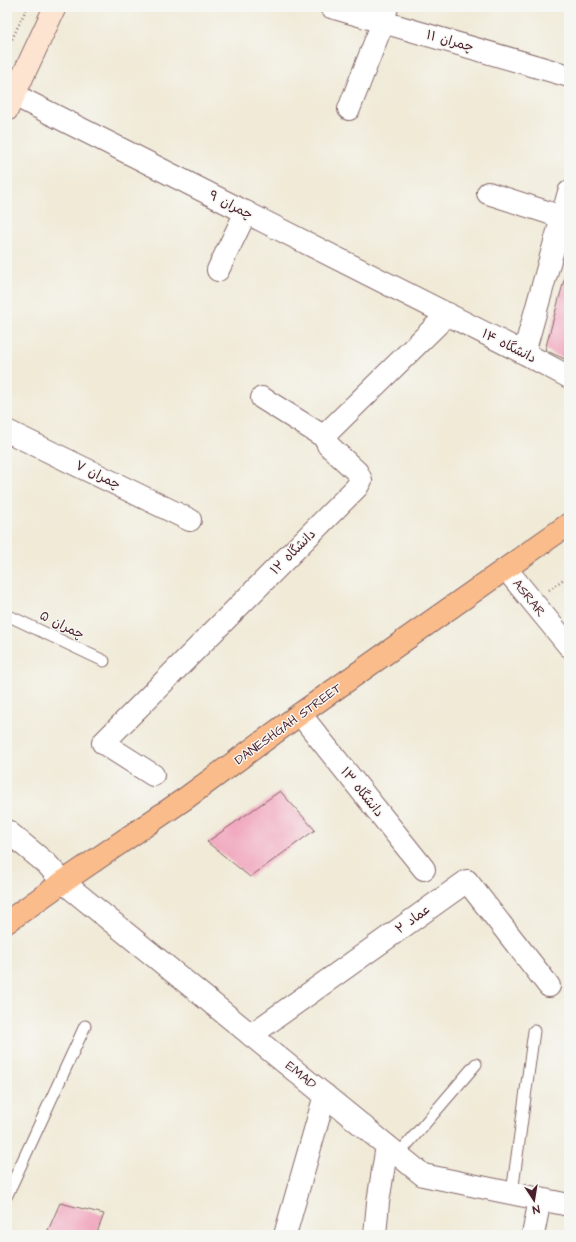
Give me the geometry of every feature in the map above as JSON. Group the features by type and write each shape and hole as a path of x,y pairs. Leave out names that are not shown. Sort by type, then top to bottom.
{"main road":[{"path":"10,102 55,7"},
{"name":"DANESHGAH STREET","path":"7,922 186,798 300,714 569,524"}],"street":[{"name":"چمران ۱۱","path":"331,7 385,14 569,76"},
{"path":"349,109 385,14"},
{"name":"چمران ۹","path":"10,102 246,212 448,314"},
{"path":"524,353 569,192"},
{"path":"488,193 562,216"},
{"path":"218,270 246,212"},
{"path":"262,398 326,438 328,432 448,314"},
{"name":"دانشگاه ۱۴","path":"448,314 569,377"},
{"name":"چمران ۷","path":"7,431 190,520"},
{"name":"دانشگاه ۱۲","path":"153,774 103,743 357,487 361,480 357,472 328,445 326,438"},
{"name":"ASRAR","path":"506,569 569,646"},
{"name":"دانشگاه ۱۳","path":"300,714 424,869"},
{"name":"EMAD","path":"7,832 47,864 63,882 423,1175 569,1205"},
{"name":"عماد ۲","path":"251,1035 467,881 549,986"},
{"path":"286,1235 325,1095"},
{"path":"375,1235 378,1202 392,1150"},
{"path":"533,1235 540,1199"}],"lane":[{"name":"چمران ۵","path":"7,615 104,661"},
{"path":"7,1195 85,1026"},
{"path":"512,1193 534,1031"},
{"path":"392,1150 476,1064"}],"path":[{"path":"7,50 27,7"}],"building":[{"path":"569,262 569,361 545,350"},
{"path":"280,791 315,830 250,877 207,842"},
{"path":"60,1203 104,1214 96,1235 46,1235"}]}
